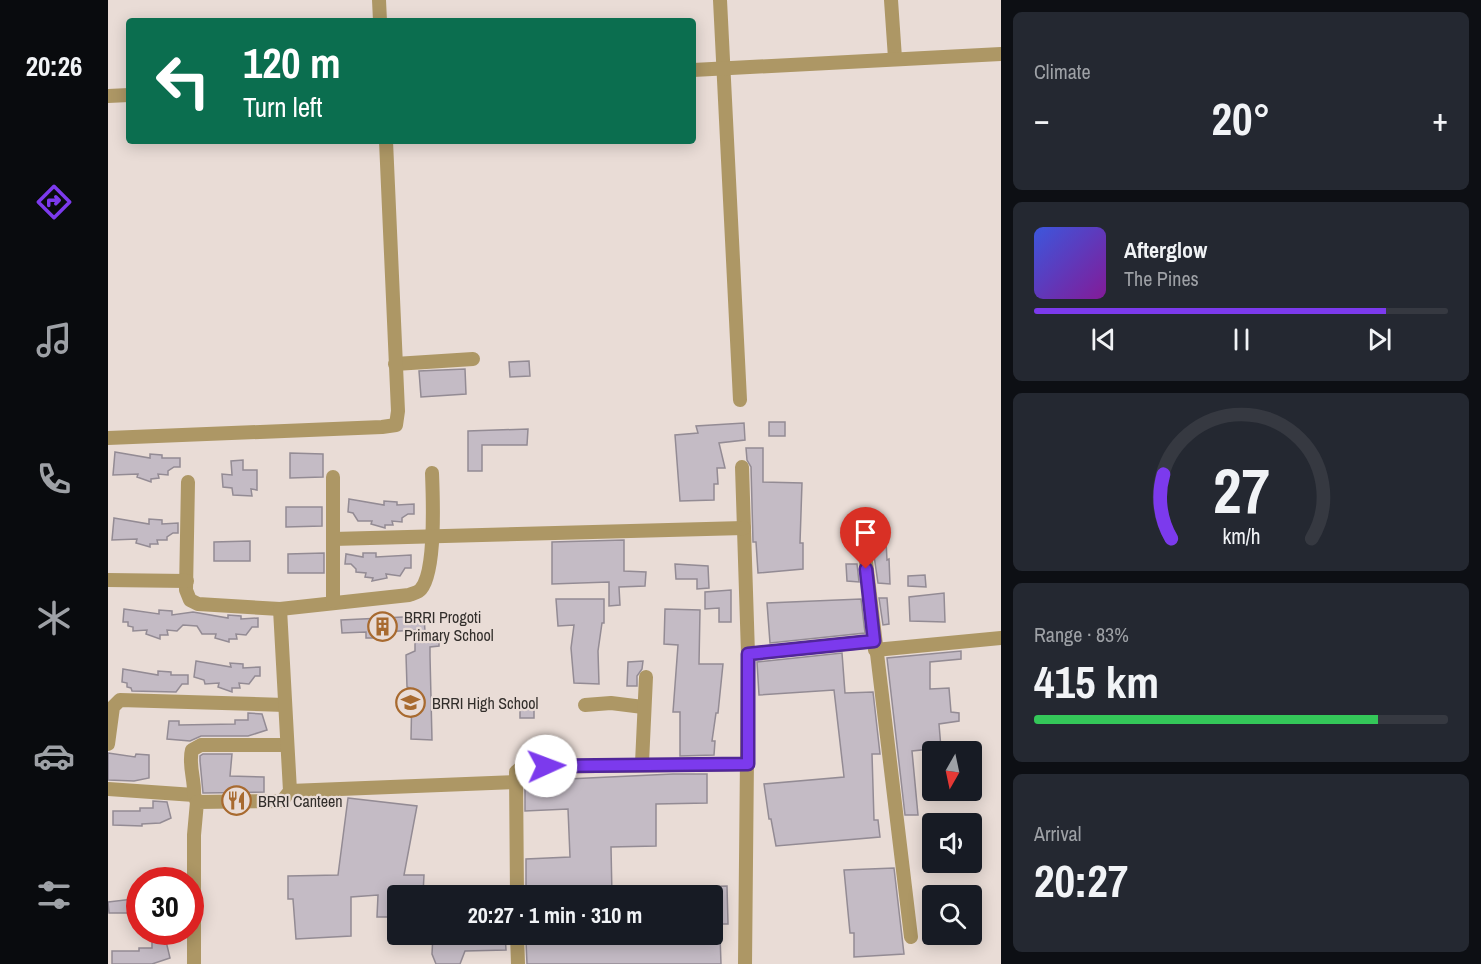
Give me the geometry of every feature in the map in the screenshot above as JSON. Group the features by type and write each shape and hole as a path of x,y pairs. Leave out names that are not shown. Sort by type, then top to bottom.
{"street":[{"path":"379,0 380,18"},
{"path":"720,0 740,400"},
{"path":"891,0 895,58"},
{"path":"696,70 1001,54"},
{"path":"108,96 126,95"},
{"path":"108,438 396,425 386,144"},
{"path":"395,364 473,359"},
{"path":"741,467 748,654 745,964"},
{"path":"188,482 186,590 190,600 198,604 280,609 333,601 409,595 419,591 424,583 433,536 432,474"},
{"path":"333,477 333,601"},
{"path":"333,539 744,528"},
{"path":"864,545 874,645 911,937"},
{"path":"108,580 187,580"},
{"path":"108,789 195,798 282,801 290,790 280,609"},
{"path":"748,654 1001,638"},
{"path":"642,764 646,677"},
{"path":"108,744 113,707 120,700 285,705"},
{"path":"585,705 611,703 644,707"},
{"path":"194,964 195,783 192,750 201,745 287,745"},
{"path":"517,885 515,782 516,772 522,767 748,764"},
{"path":"290,790 515,782"},
{"path":"518,945 518,964"}],"building":[{"path":"529,361 530,376 510,377 509,362"},
{"path":"465,369 466,394 421,397 419,371"},
{"path":"769,422 785,422 785,436 769,436"},
{"path":"744,423 745,440 719,443 725,468 717,468 718,484 714,484 714,500 680,501 675,435 698,433 696,426"},
{"path":"528,429 527,445 482,445 482,471 468,471 468,431"},
{"path":"746,448 763,448 763,482 802,483 800,543 803,543 803,569 758,573 756,542 753,542 751,467 747,460"},
{"path":"115,452 150,458 150,454 162,455 162,458 180,458 180,467 174,467 168,471 168,475 158,474 159,478 151,479 151,482 137,477 138,474 113,475"},
{"path":"290,453 323,454 323,477 290,478"},
{"path":"243,460 243,470 257,470 257,490 251,489 252,496 233,495 232,488 223,487 222,474 232,475 231,461"},
{"path":"349,499 384,505 384,501 397,502 397,505 414,504 414,514 408,514 402,518 402,522 392,521 393,525 385,525 385,528 371,524 372,521 358,521 353,513 348,512"},
{"path":"286,507 322,507 322,526 286,527"},
{"path":"114,518 149,524 149,519 162,520 162,524 178,523 178,533 173,533 167,537 167,540 157,540 158,544 150,544 150,547 136,543 137,539 112,540"},
{"path":"624,540 624,571 646,572 645,586 619,587 620,605 609,606 609,582 552,584 552,542"},
{"path":"250,541 250,561 214,561 214,542"},
{"path":"886,541 890,584 878,583 872,542"},
{"path":"324,553 324,573 288,573 288,554"},
{"path":"363,553 376,553 376,557 411,555 411,568 405,568 400,576 386,574 387,578 372,581 373,578 365,577 366,573 356,572 351,564 345,564 346,554 363,557"},
{"path":"675,564 708,566 709,588 697,589 697,579 676,579"},
{"path":"846,564 857,564 859,582 847,581"},
{"path":"925,575 926,587 908,586 908,576"},
{"path":"731,590 731,622 719,622 719,608 705,609 705,592"},
{"path":"944,593 945,622 910,621 909,597"},
{"path":"879,598 887,598 889,624 883,625"},
{"path":"556,599 604,599 604,623 602,623 598,651 599,684 574,683 571,648 574,625 558,626"},
{"path":"861,599 865,633 770,643 767,603"},
{"path":"124,609 159,614 159,610 172,611 172,615 193,612 228,618 228,615 241,616 241,619 258,618 258,627 252,627 246,635 236,634 237,639 229,639 229,642 215,638 216,634 202,634 197,626 183,625 177,631 167,630 168,635 160,635 160,639 146,634 147,630 133,631 133,627 128,626 128,622 123,622"},
{"path":"665,609 700,610 699,664 723,664 718,713 716,713 712,741 715,741 714,755 680,756 680,712 673,712 678,645 664,644"},
{"path":"424,616 425,632 439,632 439,646 430,647 432,740 411,739 412,689 407,687 406,655 415,651 415,630 384,632 384,638 366,638 366,632 342,633 341,620"},
{"path":"961,651 961,659 930,662 930,689 949,688 951,712 959,713 959,721 939,724 940,741 922,741 922,750 912,751 918,815 905,815 887,658"},
{"path":"842,653 845,693 873,692 880,754 872,754 874,820 878,820 880,837 776,846 764,784 844,777 834,690 759,695 757,662"},
{"path":"196,661 231,667 230,663 243,664 243,668 260,667 260,676 255,676 249,684 239,683 240,688 232,688 232,692 218,687 219,683 205,684 204,680 194,677"},
{"path":"643,661 642,669 637,676 637,686 627,686 628,662"},
{"path":"123,669 158,675 158,671 171,672 171,675 188,675 188,684 182,684 176,692 132,691 127,687 127,683 122,682"},
{"path":"520,705 534,705 534,718 520,718"},
{"path":"248,713 262,714 267,730 248,736 201,736 190,741 167,739 169,721 179,721 179,725 235,724 235,720 248,720"},
{"path":"536,747 552,748 555,758 535,758"},
{"path":"108,753 135,757 136,754 149,755 149,778 134,781 108,780"},
{"path":"203,754 232,754 230,776 264,777 264,792 203,793 200,756"},
{"path":"707,774 707,803 656,804 656,846 611,847 612,885 526,885 526,859 570,857 568,809 525,811 525,781"},
{"path":"348,798 417,806 404,875 424,875 423,885 387,885 387,917 377,917 378,895 351,897 351,936 296,939 293,899 288,899 288,876 338,875"},
{"path":"153,801 167,802 171,818 160,823 142,824 142,826 113,825 113,811 140,811 140,808 153,808"},
{"path":"894,868 904,954 854,957 854,933 850,933 844,870"},
{"path":"723,886 727,886 728,924 723,924"},
{"path":"126,900 126,913 109,913 108,902"},
{"path":"152,945 167,945 170,958 152,964 112,964 112,951 139,951 139,948 152,948"},
{"path":"432,945 506,945 506,950 465,951 460,964 436,964 432,954"},
{"path":"526,945 720,945 721,964 527,964"}],"place":[{"name":"BRRI Progoti Primary School","path":"383,626"},
{"name":"BRRI High School","path":"411,703"},
{"name":"BRRI Canteen","path":"237,801"}],"route":[{"path":"546,766 748,764 748,654 874,641 866,569"}]}
